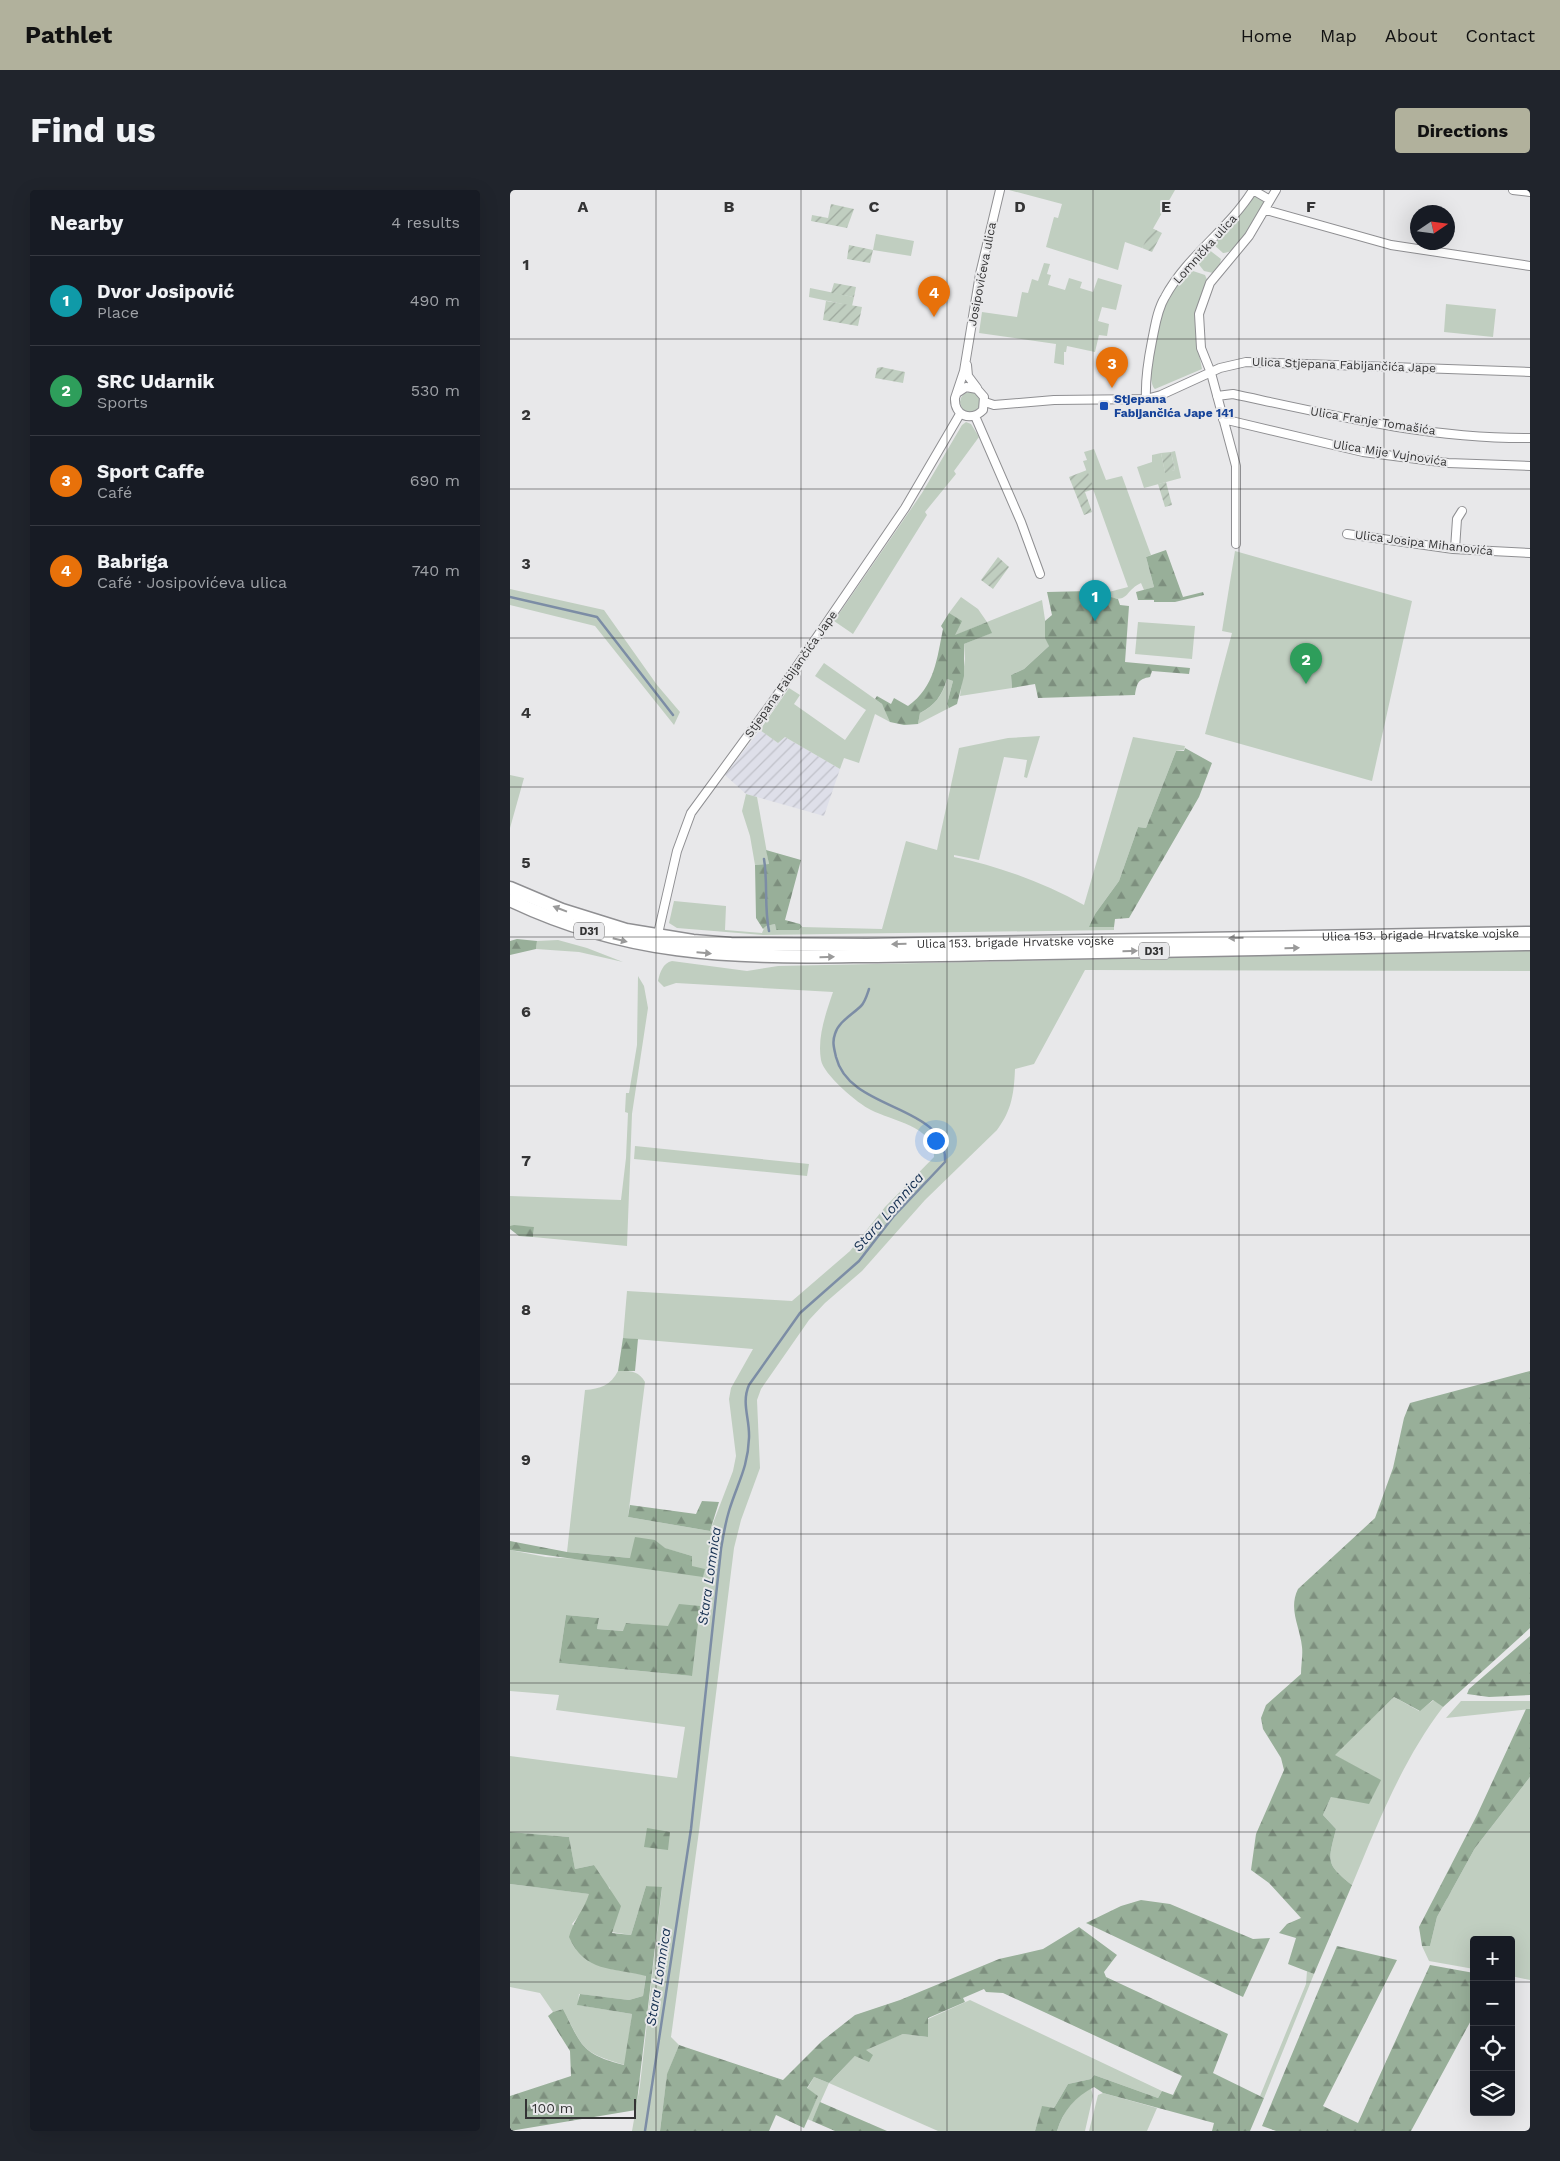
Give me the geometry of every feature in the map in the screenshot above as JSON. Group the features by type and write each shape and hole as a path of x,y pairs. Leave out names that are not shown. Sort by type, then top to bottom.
{"main road":[{"name":"Ulica 153. brigade Hrvatske vojske","path":"510,888 562,910 657,942 779,946 1530,933"},
{"name":"Ulica 153. brigade Hrvatske vojske","path":"510,900 592,932 731,956 788,957 1530,944"}],"street":[{"name":"Josipovićeva ulica","path":"957,394 967,358 976,292 1000,190"},
{"path":"1253,190 1270,200"},
{"name":"Lomnička ulica","path":"1146,399 1148,357 1164,298 1185,269 1238,212 1253,190"},
{"name":"Lomnička ulica","path":"1236,544 1236,466 1211,373 1199,337 1199,314 1204,295 1213,278 1249,236 1276,190"},
{"path":"1514,190 1530,192"},
{"path":"1266,210 1391,245 1530,266"},
{"name":"Josipovićeva ulica","path":"967,358 968,376 977,388"},
{"name":"Ulica Stjepana Fabijančića Jape","path":"985,402 994,405 1054,400 1146,399 1232,364 1254,362 1530,372"},
{"path":"966,387 977,388 982,392 985,402 983,410 975,416 960,414 955,404 957,394 966,387"},
{"name":"Ulica Franje Tomašića","path":"1216,396 1233,394 1396,427 1492,438 1530,438"},
{"name":"Stjepana Fabijančića Jape","path":"657,942 677,851 691,813 770,705 905,508 960,414"},
{"path":"975,416 1024,529 1040,574"},
{"name":"Ulica Mije Vujnovića","path":"1222,419 1363,452 1448,463 1530,466"},
{"path":"1455,549 1457,519 1462,511"},
{"name":"Ulica Josipa Mihanovića","path":"1347,534 1455,549 1530,553"}],"shaded area":[{"path":"760,730 778,743 785,737 840,769 824,816 746,794 725,775"}],"green space":[{"path":"1009,190 1175,190 1142,248 1125,242 1118,270 1046,247 1054,217 1058,218 1062,204"},
{"path":"1257,195 1263,198 1264,204 1252,225 1235,248 1223,253 1212,243 1251,198"},
{"path":"831,204 854,209 847,228 811,221 812,215 828,218"},
{"path":"1152,228 1162,233 1152,252 1142,248"},
{"path":"876,234 914,241 911,256 873,250"},
{"path":"849,245 873,250 870,263 847,259"},
{"path":"1208,249 1221,259 1219,268 1213,273 1204,271 1197,262"},
{"path":"1044,263 1050,264 1047,274 1051,275 1048,285 1065,290 1069,278 1082,282 1080,288 1093,292 1098,278 1122,285 1116,310 1102,307 1098,321 1109,324 1107,336 1099,335 1095,352 1067,346 1066,352 1064,352 1064,365 1054,363 1056,344 979,333 982,312 1017,317 1022,292 1028,293 1032,279 1038,281"},
{"path":"1193,271 1205,275 1208,282 1196,314 1196,338 1202,369 1155,389 1152,383 1151,363 1155,337 1163,308 1170,293 1180,280 1187,272"},
{"path":"834,283 856,287 854,297 831,293"},
{"path":"810,288 854,297 852,306 809,297"},
{"path":"826,301 862,307 858,326 823,320"},
{"path":"1446,304 1496,309 1493,337 1444,332"},
{"path":"881,367 905,372 903,383 875,378 877,368"},
{"path":"970,392 977,395 980,402 977,409 970,412 963,409 960,402 963,395"},
{"path":"966,422 971,424 979,437 954,471 956,474 925,512 927,515 853,634 834,621 922,493 962,425"},
{"path":"1094,449 1106,480 1122,476 1151,555 1146,557 1154,587 1144,590 1141,583 1122,598 1117,599 1101,594 1128,587 1083,461 1087,460 1084,452"},
{"path":"1175,451 1181,478 1144,488 1137,467 1152,462 1152,455 1161,453 1165,472 1175,470 1171,452"},
{"path":"1171,452 1175,470 1165,473 1161,453"},
{"path":"1087,470 1094,489 1085,492 1092,512 1084,515 1069,477"},
{"path":"1166,482 1172,505 1165,507 1158,484"},
{"path":"1166,550 1183,597 1203,592 1204,595 1175,602 1138,600 1136,592 1154,587 1146,557"},
{"path":"1235,551 1412,601 1372,781 1205,734 1232,633 1222,631"},
{"path":"998,557 1009,567 993,589 981,580"},
{"path":"510,589 604,610 657,685 680,712 674,725 595,626 510,605"},
{"path":"1089,591 1118,599 1120,605 1129,606 1125,662 1190,668 1189,674 1152,671 1150,677 1139,682 1135,695 1038,698 1035,684 1012,688 1011,675 1024,669 1049,646 1045,638 1045,621 1052,615 1047,592"},
{"path":"961,597 978,609 987,622 954,636 949,613"},
{"path":"1042,600 1049,646 1024,669 1011,675 1012,688 960,696 965,659 964,644 991,633 987,622"},
{"path":"949,613 962,621 955,635 987,622 992,633 964,644 964,676 957,704 949,708 947,704 953,681 947,679 937,699 930,707 920,713 918,724 904,725 890,722 882,704 875,699 877,696 891,704 894,698 908,706 924,690 936,661 943,629 941,626"},
{"path":"1138,622 1195,626 1192,659 1135,654"},
{"path":"824,663 882,704 891,720 890,722 875,714 859,763 844,758 840,769 785,737 778,743 760,730 789,688 800,695 794,704 845,740 866,710 815,676"},
{"path":"947,679 953,681 947,704 949,708 918,724 920,713 930,707 937,699"},
{"path":"1040,736 1027,778 1024,777 1027,760 1004,757 979,860 954,855 954,857 988,865 1021,876 1053,889 1084,905 1133,737 1185,746 1184,750 1176,751 1146,828 1138,827 1119,881 1095,914 1090,927 1114,927 1114,930 763,935 677,928 669,923 674,901 726,906 725,930 762,933 765,926 775,924 776,930 799,930 802,927 882,929 906,841 937,850 959,748 1008,738"},
{"path":"1185,748 1212,763 1199,797 1129,918 1115,919 1114,927 1089,927 1095,914 1119,881 1138,827 1146,828 1176,751 1184,751"},
{"path":"510,775 524,778 510,828"},
{"path":"746,794 757,797 769,864 755,865 750,836 742,811"},
{"path":"766,850 801,860 785,920 800,924 802,927 799,930 776,930 775,924 766,926 763,929 756,918 755,865 769,864"},
{"path":"517,939 537,941 536,949 510,955 510,941"},
{"path":"558,940 587,948 623,962 579,952 536,949 537,941"},
{"path":"1530,950 1530,971 1085,970 1034,1064 1015,1069 1014,1086 1009,1108 997,1130 925,1200 862,1271 825,1303 809,1320 761,1389 757,1400 760,1468 741,1520 734,1548 671,2037 679,2045 667,2075 660,2131 632,2131 640,2085 662,1888 646,1886 631,1935 611,1932 610,1888 603,1882 594,1865 575,1869 569,1837 510,1832 510,1756 677,1778 685,1727 556,1710 559,1695 510,1691 510,1550 546,1557 692,1566 692,1556 664,1548 655,1540 630,1558 567,1552 585,1390 595,1389 608,1383 618,1371 637,1373 645,1382 628,1517 710,1531 733,1471 736,1456 729,1399 731,1388 753,1349 623,1338 627,1291 792,1301 850,1251 885,1207 934,1157 928,1138 920,1131 865,1107 842,1088 823,1066 820,1051 821,1034 833,992 676,983 664,987 658,981 664,966 672,961 747,971 778,966","holes":["566,1615 599,1618 597,1629 624,1631 627,1623 668,1627 674,1617 692,1676 559,1663"]},
{"path":"638,976 644,986 648,1008 632,1114 627,1246 533,1237 534,1227 510,1226 510,1196 621,1200 626,1158 628,1113 625,1112 626,1093 629,1093 637,1045"},
{"path":"635,1146 809,1164 807,1176 634,1159"},
{"path":"510,1226 534,1227 533,1237 519,1236 510,1229"},
{"path":"623,1338 638,1339 635,1371 618,1371"},
{"path":"1530,1371 1530,1628 1443,1707 1433,1700 1420,1711 1394,1697 1335,1755 1381,1780 1369,1804 1331,1797 1323,1815 1336,1829 1330,1855 1333,1866 1352,1885 1314,1974 1288,1964 1296,1938 1279,1933 1287,1924 1301,1918 1269,1883 1251,1870 1256,1834 1284,1770 1281,1758 1263,1729 1261,1718 1266,1705 1301,1674 1302,1650 1294,1611 1295,1596 1298,1589 1375,1518 1393,1468 1404,1418 1410,1403"},
{"path":"702,1501 719,1502 710,1531 628,1517 630,1505 696,1514"},
{"path":"635,1537 655,1540 665,1548 692,1556 692,1566 705,1569 703,1577 510,1550 510,1541 567,1552 630,1558"},
{"path":"679,1604 700,1606 692,1676 559,1663 566,1615 599,1618 597,1629 623,1631 626,1623 668,1626"},
{"path":"1530,1636 1530,1695 1489,1697 1467,1694 1469,1689"},
{"path":"1394,1697 1419,1711 1434,1700 1443,1707 1428,1728 1403,1771 1381,1816 1352,1885 1333,1866 1330,1855 1336,1829 1323,1815 1331,1797 1380,1780 1334,1755"},
{"path":"1461,1701 1530,1701 1530,1709 1446,1718"},
{"path":"1526,1709 1530,1709 1530,1777 1475,1848 1437,1917 1430,1946 1422,1946 1419,1927 1477,1815"},
{"path":"1530,1777 1530,1980 1515,1977 1515,1936 1470,1936 1470,1968 1429,1961 1422,1946 1430,1946 1437,1917 1475,1848"},
{"path":"647,1828 670,1832 668,1850 644,1847"},
{"path":"510,1832 569,1837 575,1869 594,1865 621,1906 612,1933 631,1935 646,1886 662,1887 636,2110 510,2131 510,2096 571,2076 570,2051 548,2016 553,2012 563,2009 584,2047 599,2057 624,2065 632,2014 577,2005 580,1994 629,2000 643,1996 646,1976 601,1967 591,1963 576,1949 569,1937 589,1894 510,1884"},
{"path":"510,1884 590,1894 582,1912 572,1924 611,1969 646,1975 643,1996 629,2000 579,1994 578,2005 632,2014 625,2065 610,2061 585,2047 575,2033 563,2009 553,2012 540,1993 510,1987"},
{"path":"1141,1900 1170,1904 1253,1939 1270,1938 1243,1997 1086,1923 1121,1906"},
{"path":"1079,1927 1117,1955 1104,1972 1106,1977 1228,2034 1213,2073 1264,2098 1250,2131 1212,2131 1214,2123 1103,2093 1094,2087 1081,2095 1071,2105 1066,2111 1057,2131 1035,2131 1042,2106 1054,2108 1068,2084 1091,2079 1094,2075 1158,2098 1162,2091 1173,2095 1182,2076 1003,1993 986,1992 984,1989 963,1998 965,2002 928,2018 928,2037 903,2034 866,2050 873,2055 869,2062 855,2056 829,2083 814,2077 807,2088 818,2096 804,2128 776,2115 769,2131 660,2131 667,2074 679,2045 783,2080 822,2041 855,2015 900,2000 999,1959 1043,1949"},
{"path":"1337,1946 1397,1960 1323,2106 1358,2123 1430,1965 1470,1972 1470,2022 1411,2131 1276,2131 1262,2126"},
{"path":"1307,1971 1314,1974 1264,2098 1260,2096 1306,1984"},
{"path":"970,2000 1162,2091 1158,2098 1094,2075 1091,2079 1068,2084 1054,2108 1042,2107 1035,2131 938,2131 829,2083 855,2056 870,2047 903,2034 928,2037 928,2019"},
{"path":"814,2077 829,2083 812,2121 807,2119 818,2096 807,2089"},
{"path":"1091,2088 1093,2096 1085,2131 1057,2131 1062,2118 1070,2106 1079,2096"},
{"path":"1103,2093 1157,2108 1147,2131 1089,2131 1098,2095"},
{"path":"820,2102 887,2131 835,2131 812,2121"}],"waterway":[{"path":"510,597 597,617 673,715"},
{"path":"764,859 769,931"},
{"name":"Stara Lomnica","path":"645,2131 691,1829 721,1549 732,1501 747,1458 749,1431 746,1398 749,1385 800,1313 859,1261 893,1217 945,1162 942,1143 931,1129 916,1118 859,1089 845,1075 836,1057 833,1042 837,1030 842,1022 862,1004 869,989"}],"place":[{"name":"Babriga","path":"934,317"},
{"name":"Sport Caffe","path":"1112,388"},
{"name":"Stjepana Fabijančića Jape 141","path":"1104,406"},
{"name":"Dvor Josipović","path":"1095,621"},
{"name":"SRC Udarnik","path":"1306,684"}]}
